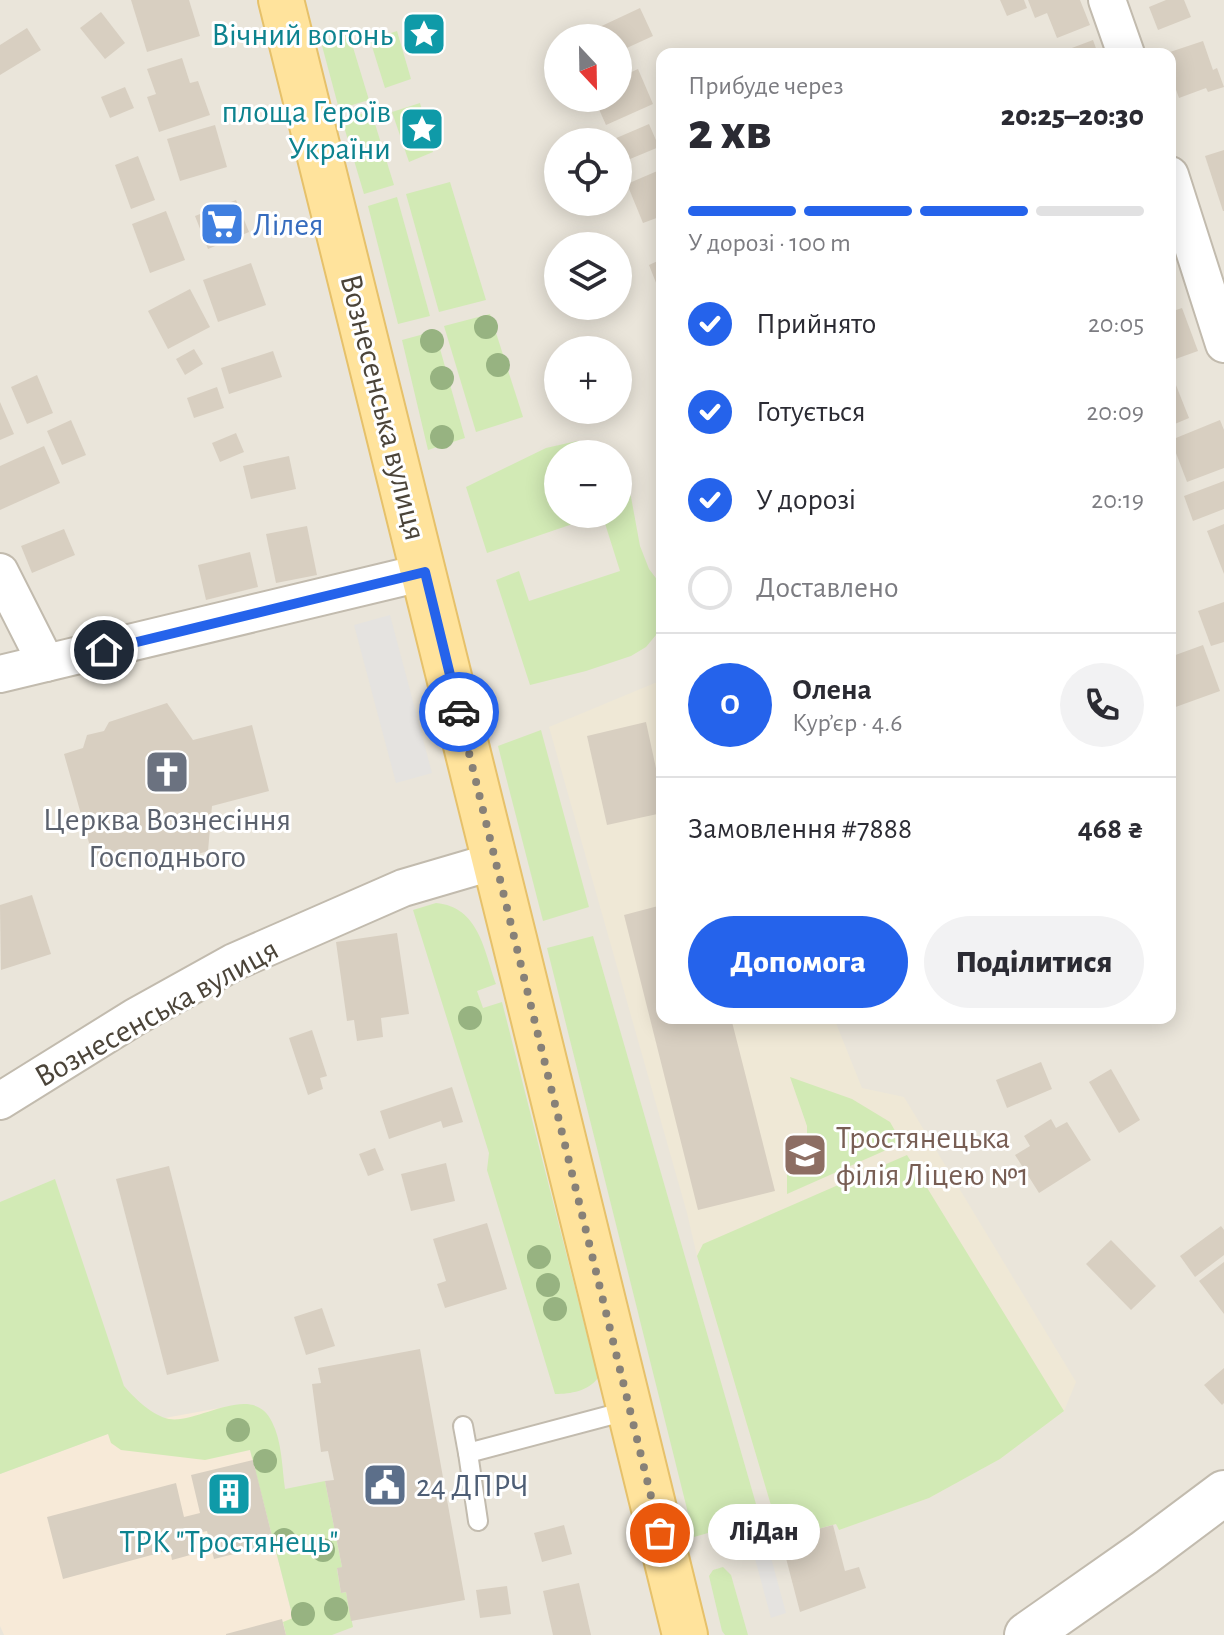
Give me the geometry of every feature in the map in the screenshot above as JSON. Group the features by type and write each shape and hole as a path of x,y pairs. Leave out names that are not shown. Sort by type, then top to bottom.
{"main road":[{"name":"Вознесенська вулиця","path":"281,0 425,572 685,1635"}],"street":[{"path":"1107,0 1124,48"},
{"path":"1176,194 1224,344"},
{"path":"0,572 46,663"},
{"path":"0,674 425,572"},
{"name":"Вознесенська вулиця","path":"0,1101 135,1017 234,962 403,888 495,861"},
{"path":"1027,1635 1224,1493"}],"lane":[{"path":"468,1453 630,1410"},
{"path":"463,1426 478,1521"}],"shaded area":[{"path":"0,0 1224,0 1224,1635 0,1635"},
{"path":"390,615 432,773 396,783 354,625"},
{"name":"Тростянецька філія Ліцею №1","path":"656,682 656,1024 836,1024 862,1088 904,1097 1076,1382 1064,1411 1000,1459 929,1498 839,1530 836,1524 781,1539 697,1256 549,727"},
{"path":"236,1405 297,1635 4,1635 0,1626 0,1474 137,1423"},
{"path":"766,1539 786,1613 771,1618 751,1544"}],"green space":[{"path":"397,31 411,79 385,88 370,40"},
{"path":"349,34 369,100 339,109 321,42"},
{"path":"420,103 433,152 409,162 392,112"},
{"path":"371,111 394,185 364,194 342,120"},
{"path":"450,182 486,300 439,312 406,194"},
{"path":"397,197 430,316 398,324 368,206"},
{"path":"490,314 523,417 476,432 444,326"},
{"path":"435,331 465,438 428,450 402,340"},
{"path":"544,449 544,528 561,528 487,553 466,487"},
{"path":"632,502 640,546 656,578 656,635 646,647 631,656 530,685 496,580 519,571 529,601 620,571 606,528 632,528"},
{"path":"541,730 589,907 543,921 498,746"},
{"path":"436,903 462,913 478,932 496,984 477,991 483,1008 502,1002 598,1378 579,1391 555,1394 487,1170 489,1153 413,910"},
{"path":"593,936 760,1518 694,1537 547,948"},
{"path":"790,1077 852,1099 890,1122 902,1143 787,1194 787,1152 807,1143 807,1126"},
{"path":"907,1155 1064,1411 1000,1459 929,1498 839,1530 836,1524 781,1539 697,1256 703,1244"},
{"path":"55,1179 128,1391 150,1410 169,1419 195,1416 239,1404 263,1410 272,1422 280,1446 285,1489 325,1481 342,1567 337,1569 341,1593 346,1592 353,1627 332,1635 286,1635 283,1622 293,1618 250,1450 205,1460 121,1450 111,1443 108,1434 0,1474 0,1202"},
{"path":"723,1567 731,1575 748,1635 725,1635 722,1631 709,1576 713,1570"}],"building":[{"path":"131,0 189,0 200,36 147,52"},
{"path":"1000,0 1024,0 1027,8 1007,16"},
{"path":"1028,0 1080,0 1090,25 1057,38 1047,13 1035,18"},
{"path":"1166,0 1184,0 1191,17 1158,30 1149,7"},
{"path":"640,8 653,36 632,46 632,24 606,24"},
{"path":"101,12 125,43 105,59 80,28"},
{"path":"27,28 41,50 0,75 0,45"},
{"path":"1093,40 1096,48 1072,48"},
{"path":"1203,41 1213,70 1217,68 1224,87 1208,92 1206,88 1179,98 1176,90 1176,50"},
{"path":"182,58 190,83 198,81 210,115 159,132 147,97 156,94 147,69"},
{"path":"638,69 653,104 606,125 600,112 632,112 632,72"},
{"path":"125,87 134,108 110,118 101,97"},
{"path":"649,124 656,148 632,158 632,131"},
{"path":"215,125 227,167 180,181 167,139"},
{"path":"1224,150 1224,211 1223,211 1205,156"},
{"path":"138,156 155,200 131,209 115,165"},
{"path":"656,172 656,218 643,223 632,196 632,182"},
{"name":"Лілея","path":"236,200 249,232 208,249 195,216"},
{"path":"166,211 185,260 150,273 132,224"},
{"path":"656,262 656,283 649,265"},
{"path":"251,263 266,305 218,322 203,280"},
{"path":"190,289 210,327 168,349 148,311"},
{"path":"1182,308 1198,351 1176,359 1176,310"},
{"path":"194,349 203,364 185,375 176,359"},
{"path":"273,351 282,377 229,394 221,368"},
{"path":"37,375 53,413 27,424 11,387"},
{"path":"1176,385 1189,418 1176,423"},
{"path":"217,387 224,408 194,418 187,398"},
{"path":"0,402 14,434 0,440"},
{"path":"71,420 86,455 62,465 47,431"},
{"path":"1220,420 1224,430 1224,468 1187,482 1176,453 1176,438"},
{"path":"236,433 244,452 220,462 212,443"},
{"path":"44,446 60,483 0,510 0,466"},
{"path":"289,456 296,489 251,499 243,466"},
{"path":"1224,481 1224,509 1193,521 1184,496"},
{"path":"1224,524 1224,574 1207,531"},
{"path":"307,526 317,575 276,583 266,534"},
{"path":"64,529 75,555 32,573 21,546"},
{"path":"250,552 258,587 206,600 198,565"},
{"path":"1224,602 1224,642 1211,646 1198,611"},
{"path":"1203,645 1220,691 1176,707 1176,655"},
{"name":"Церква Вознесіння Господнього","path":"167,703 193,740 252,725 269,791 212,806 208,851 147,869 143,864 125,869 112,860 95,864 64,754 83,748 87,735 104,731 109,722"},
{"path":"646,722 656,768 656,814 607,825 587,736"},
{"path":"32,895 51,954 1,970 0,905"},
{"path":"656,907 656,1024 733,1024 775,1191 698,1210 624,915"},
{"path":"397,933 409,1014 381,1018 383,1037 357,1041 354,1020 347,1021 336,942"},
{"path":"312,1030 327,1076 320,1078 323,1089 308,1095 289,1038"},
{"path":"1041,1062 1052,1089 1007,1108 996,1080"},
{"path":"1111,1069 1140,1120 1119,1133 1089,1082"},
{"path":"452,1087 463,1122 443,1128 441,1121 389,1139 380,1111"},
{"path":"1051,1119 1056,1128 1067,1122 1091,1160 1039,1193 1015,1155 1030,1146 1024,1136"},
{"path":"375,1148 384,1170 368,1176 359,1154"},
{"path":"446,1163 455,1201 411,1211 401,1174"},
{"path":"169,1166 219,1361 167,1375 116,1179"},
{"path":"487,1223 507,1289 445,1308 437,1284 446,1281 433,1239"},
{"path":"1221,1226 1224,1230 1224,1255 1195,1277 1180,1256"},
{"path":"1111,1240 1156,1286 1131,1310 1086,1264"},
{"path":"1224,1262 1224,1314 1199,1281"},
{"path":"322,1308 335,1346 306,1355 294,1317"},
{"name":"24 ДПРЧ","path":"420,1349 465,1600 351,1621 346,1592 341,1593 337,1568 342,1567 325,1481 334,1480 328,1451 321,1452 312,1384 321,1383 318,1368"},
{"path":"1224,1368 1224,1403 1222,1405 1204,1385"},
{"path":"253,1460 274,1544 214,1559 207,1531 189,1535 194,1554 172,1560 170,1550 63,1579 47,1517 176,1483 184,1517 200,1513 191,1475"},
{"path":"564,1525 572,1554 542,1562 534,1533"},
{"path":"833,1525 845,1571 859,1567 866,1588 800,1612 781,1539"},
{"path":"579,1583 591,1635 553,1635 543,1591"},
{"path":"507,1586 511,1614 480,1618 476,1590"},
{"path":"282,1619 286,1635 226,1635 226,1634"}],"way so far":[{"path":"459,712 660,1533"}],"place":[{"name":"Вічний вогонь","path":"424,34"},
{"name":"площа Героїв України","path":"422,129"},
{"name":"Лілея","path":"222,224"},
{"name":"Церква Вознесіння Господнього","path":"167,772"},
{"name":"Тростянецька філія Ліцею №1","path":"805,1155"},
{"name":"24 ДПРЧ","path":"385,1485"},
{"name":"ТРК \"Тростянець\"","path":"229,1494"},
{"name":"ЛіДан","path":"660,1533"}],"route":[{"path":"104,650 425,572 459,712"}]}
